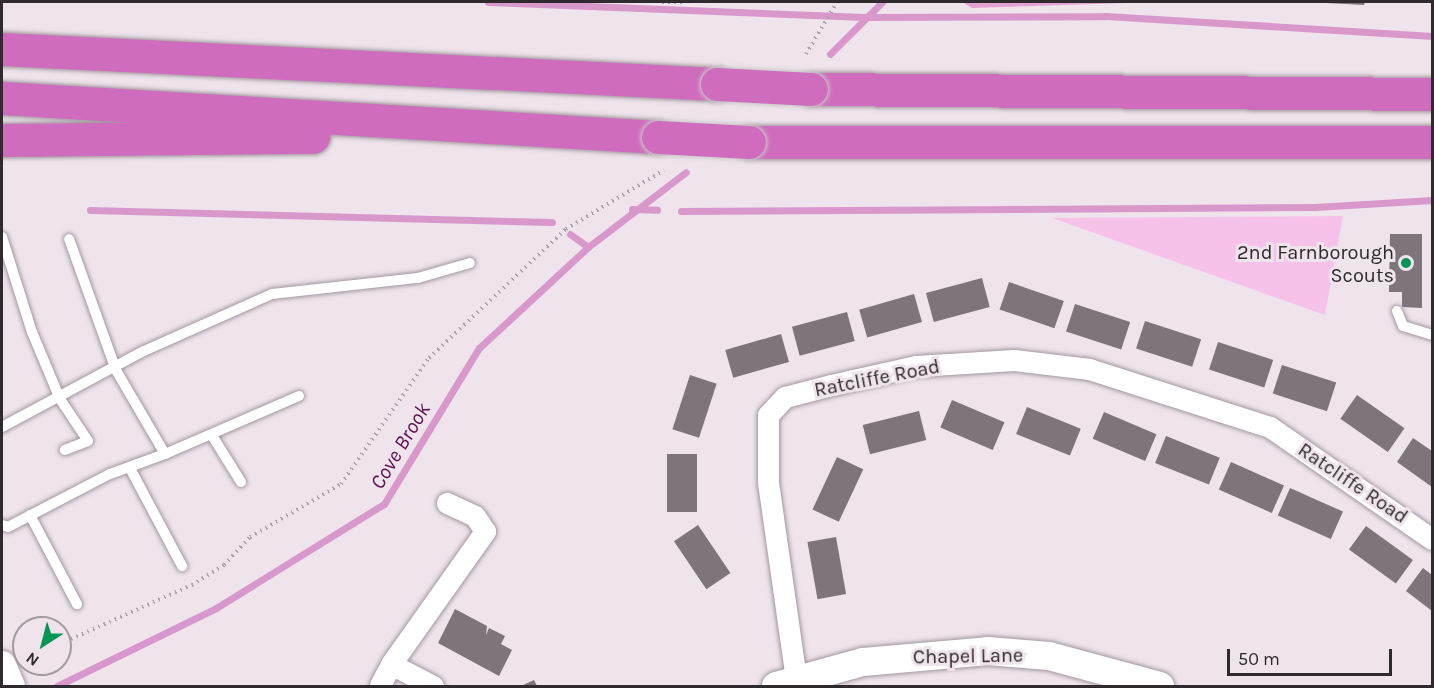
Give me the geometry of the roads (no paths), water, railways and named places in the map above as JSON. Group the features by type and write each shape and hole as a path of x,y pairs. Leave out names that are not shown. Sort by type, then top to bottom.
{"highway":[{"path":"2,26 230,62"},
{"path":"2,49 812,89 1432,94"},
{"path":"2,98 516,132 749,142 1432,142"},
{"path":"2,140 516,132"}],"street":[{"name":"Ratcliffe Road","path":"786,683 768,483 768,415 785,397 842,382 916,366 1014,360 1089,369 1270,427 1432,539"},
{"path":"380,685 406,636 485,531 476,516 447,503"},
{"name":"Chapel Lane","path":"786,683 863,662 988,651 1049,656 1160,687"},
{"path":"391,664 433,687"},
{"path":"2,665 10,687"}],"lane":[{"path":"2,237 60,399 88,441 65,450"},
{"path":"69,239 116,370 165,454"},
{"path":"2,427 116,370 144,351 272,294 418,278 470,263"},
{"path":"1397,311 1403,326 1432,335"},
{"path":"2,525 30,515 110,474 131,470 165,454 213,437 299,396"},
{"path":"213,437 241,482"},
{"path":"131,470 182,566"},
{"path":"30,515 77,604"}],"waterway":[{"path":"488,2 864,17 1106,16 1432,36"},
{"name":"Cove Brook","path":"830,54 882,2"},
{"name":"Cove Brook","path":"57,686 216,608 384,504 479,348 588,247 686,172"},
{"path":"681,211 1315,207 1432,200"},
{"path":"632,209 657,210"},
{"path":"90,210 552,222"},
{"path":"570,234 588,247"}],"place":[{"name":"2nd Farnborough Scouts","path":"1406,263"}]}
